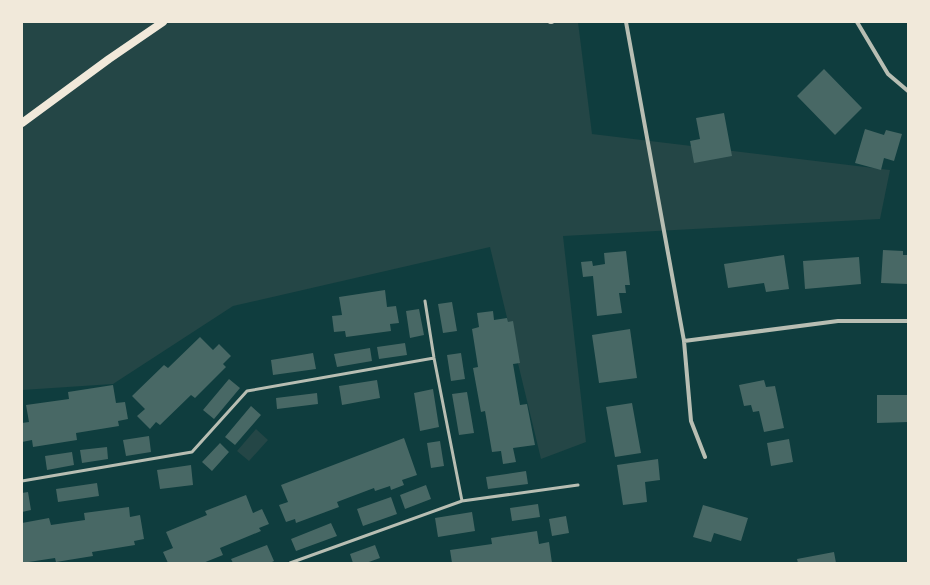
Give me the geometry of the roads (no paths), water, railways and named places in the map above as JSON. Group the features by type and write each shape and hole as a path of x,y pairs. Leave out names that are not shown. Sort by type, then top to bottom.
{"main road":[{"path":"22,124 109,59 163,22"}],"street":[{"path":"626,22 684,341 691,421 705,457"},
{"path":"857,22 888,74 908,91"},
{"path":"684,341 838,321 908,321"}],"lane":[{"path":"425,301 434,358 462,501"},
{"path":"22,481 192,452 247,391 434,358"},
{"path":"290,563 462,501 578,484"}]}
